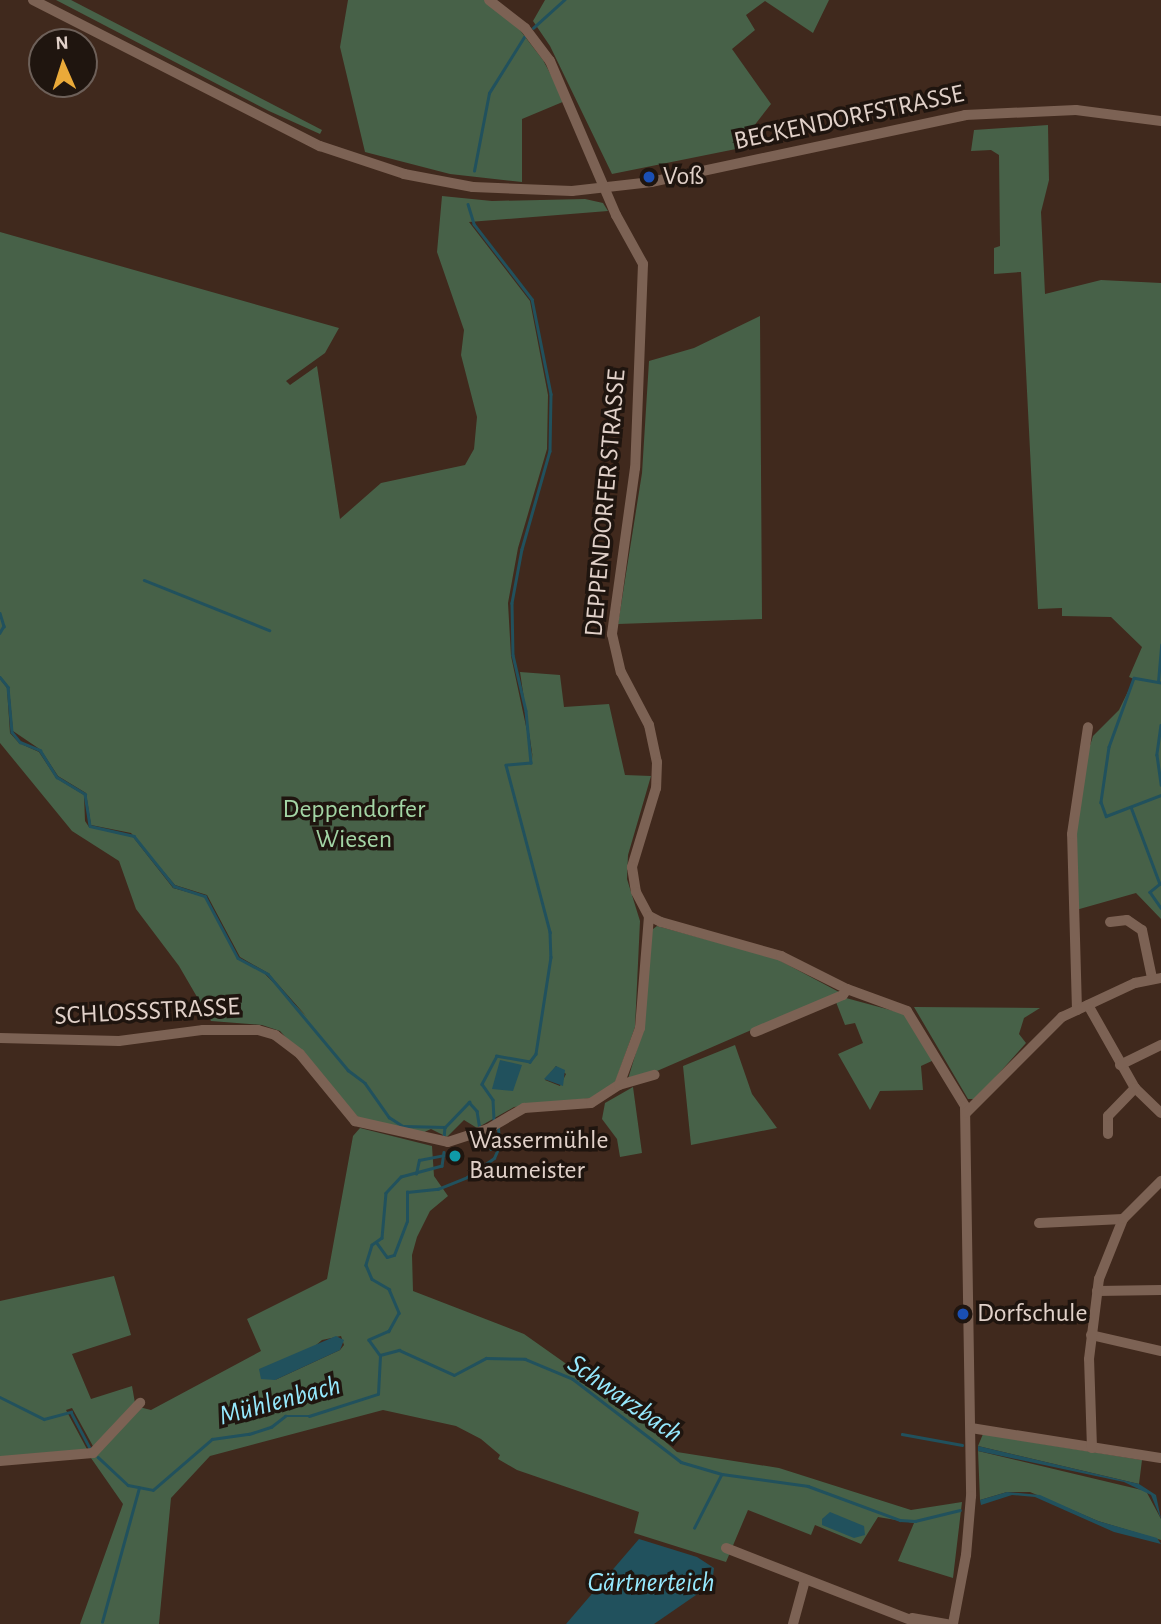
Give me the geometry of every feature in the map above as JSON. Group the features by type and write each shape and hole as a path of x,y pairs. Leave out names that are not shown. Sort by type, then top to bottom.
{"street":[{"name":"BECKENDORFSTRASSE","path":"33,0 296,135 382,167 431,180 509,190 605,188 965,116 1076,110 1161,121"},
{"name":"DEPPENDORFER STRASSE","path":"489,0 525,28 545,53 620,224 640,254 645,277 635,468 612,634 621,672 649,725 657,762 656,788 632,867 636,892 649,916"},
{"path":"1077,1010 1072,834 1088,727"},
{"path":"619,1086 639,1028 649,916 781,956 847,989 898,1006 914,1017 966,1113 971,1428 968,1539 953,1624"},
{"path":"966,1113 1049,1027 1088,1005 1157,978 1142,930 1127,920 1110,922"},
{"path":"755,1032 843,995 847,989"},
{"path":"1088,1005 1135,1088 1161,1113"},
{"name":"SCHLOSSSTRASSE","path":"0,1038 119,1041 204,1031 258,1030 275,1035 300,1054 355,1121 440,1143 478,1133 510,1115 538,1105 592,1102 619,1086 655,1074"},
{"path":"1120,1065 1161,1045"},
{"path":"1108,1135 1108,1116 1135,1088"},
{"path":"1092,1448 1091,1335 1105,1256 1123,1219 1161,1181"},
{"path":"1039,1223 1123,1219"},
{"path":"1097,1291 1161,1290"},
{"path":"1091,1335 1161,1351"},
{"path":"0,1461 93,1453 140,1403"},
{"path":"971,1428 1161,1458"},
{"path":"726,1548 916,1621 947,1624"},
{"path":"793,1624 805,1580"}],"green space":[{"path":"56,0 71,0 322,130 320,134 269,111"},
{"path":"348,0 484,0 516,25 543,60 565,101 522,119 522,182 450,174 365,152 340,47"},
{"path":"545,0 829,0 813,33 765,1 746,15 755,30 732,49 771,104 736,149 612,174 550,46 533,21"},
{"path":"1048,125 1049,180 1041,212 1045,294 1101,280 1161,283 1161,919 1136,893 1076,910 1077,823 1086,758 1093,736 1119,710 1134,679 1129,677 1142,647 1111,617 1062,616 1062,608 1038,609 1021,272 994,274 994,248 1000,246 999,155 991,150 971,151 974,130"},
{"name":"Deppendorfer Wiesen","path":"442,196 492,201 585,199 603,203 608,211 469,222 530,301 548,395 547,449 518,548 508,603 511,656 533,759 520,672 560,675 564,707 609,704 625,775 651,776 628,855 627,879 640,921 635,1027 615,1083 592,1098 514,1107 477,1128 464,1120 447,1137 431,1129 420,1134 358,1117 280,1031 262,1025 211,1021 179,966 136,909 119,861 72,831 0,743 0,679 7,688 10,733 19,743 39,752 56,778 84,795 85,821 89,827 133,837 173,888 205,897 238,959 263,972 307,1017 268,973 240,957 207,895 175,885 131,833 91,825 86,793 58,776 41,750 13,731 9,687 0,676 0,232 339,328 325,353 286,381 290,385 317,366 340,519 381,483 465,465 474,449 477,417 461,355 464,330 437,252","holes":["556,1066 566,1074 560,1086 545,1080"]},
{"path":"760,316 762,619 618,624 642,473 649,361 694,348"},
{"path":"657,926 775,958 839,992 634,1081 628,1079 643,1029 649,932"},
{"path":"846,998 905,1014 934,1060 921,1066 923,1090 880,1091 870,1110 838,1054 863,1043 855,1023 845,1025 836,1002"},
{"path":"914,1007 1040,1008 1024,1018 1019,1034 1026,1043 976,1099 968,1099"},
{"path":"735,1045 752,1094 777,1128 691,1145 683,1066"},
{"path":"633,1087 642,1153 620,1157 617,1139 602,1119 605,1103"},
{"path":"360,1128 432,1146 434,1176 448,1196 430,1211 417,1237 412,1255 413,1291 524,1334 623,1404 677,1452 779,1468 911,1510 962,1502 953,1578 898,1561 914,1523 878,1517 861,1544 815,1525 811,1535 748,1510 726,1562 634,1533 639,1512 517,1470 498,1459 500,1455 481,1439 456,1426 383,1410 210,1456 171,1498 159,1624 80,1624 123,1504 91,1458 139,1407 151,1410 261,1351 247,1319 327,1279 353,1136","holes":["341,1336 344,1345 340,1350 275,1380 322,1340"]},
{"path":"114,1276 131,1335 72,1354 91,1399 132,1386 135,1403 94,1448 72,1408 66,1410 88,1451 0,1457 0,1301"},
{"path":"983,1434 1142,1460 1139,1484 978,1446"},
{"path":"978,1451 1146,1491 1161,1519 1161,1540 1098,1521 1030,1492 1007,1492 980,1500"}],"water":[{"path":"500,1060 522,1065 513,1091 492,1089"},
{"path":"556,1066 565,1070 563,1086 544,1079"},
{"path":"336,1336 344,1340 340,1350 275,1380 261,1379 259,1369"},
{"path":"978,1446 1139,1484 1156,1495 1161,1519 1151,1495 1124,1482 978,1451"},
{"path":"1007,1492 1040,1495 1098,1521 1157,1538 1161,1544 1114,1532 1035,1497 1012,1495 981,1505 980,1500"},
{"path":"830,1512 864,1526 865,1535 854,1538 822,1525 822,1519"},
{"name":"Gärtnerteich","path":"639,1539 697,1557 714,1568 712,1584 654,1624 566,1624"}],"waterway":[{"path":"533,28 564,0"},
{"path":"474,171 489,93 524,37"},
{"path":"468,204 474,224 532,299 551,394 550,451 522,549 512,603 513,655 526,711 531,763 506,765 550,932 551,957 536,1054 530,1062 497,1056 482,1084 493,1100 494,1122"},
{"path":"144,580 269,630"},
{"name":"Schwarzbach","path":"0,613 4,626 0,633"},
{"path":"1158,682 1161,645"},
{"name":"Schwarzbach","path":"0,677 8,687 12,732 20,742 40,750 57,777 85,794 90,826 134,836 174,886 205,896 238,958 268,974 348,1070 365,1083 389,1117 403,1126 445,1127 444,1138"},
{"path":"1161,683 1134,678 1109,747 1101,802 1106,816 1161,795"},
{"path":"1161,725 1157,755 1161,785"},
{"path":"1131,807 1160,884 1150,892 1161,908"},
{"path":"445,1127 469,1102 477,1111 480,1129"},
{"path":"377,1243 387,1257 394,1255 407,1221 407,1192 438,1189 467,1177 494,1158 499,1147 498,1127"},
{"path":"483,1135 491,1149 496,1149"},
{"name":"Schwarzbach","path":"444,1152 442,1166 401,1177 386,1193 382,1238 372,1245 366,1265 372,1279 389,1289 399,1313 389,1331 369,1340 380,1355 399,1350 454,1375 486,1358 525,1359 573,1379 681,1462 722,1474 808,1486 900,1520 915,1521 960,1510"},
{"name":"Schwarzbach","path":"416,1174 419,1160 444,1155"},
{"name":"Mühlenbach","path":"98,1457 128,1485 153,1490 212,1439 249,1434 271,1427 285,1416 309,1416 378,1394 380,1356"},
{"name":"Mühlenbach","path":"0,1397 44,1419 71,1412 90,1448"},
{"path":"902,1434 962,1445"},
{"path":"694,1528 721,1475"},
{"path":"102,1622 139,1488"}],"place":[{"name":"Voß","path":"649,177"},
{"name":"Wassermühle Baumeister","path":"455,1156"},
{"name":"Dorfschule","path":"963,1314"}]}
